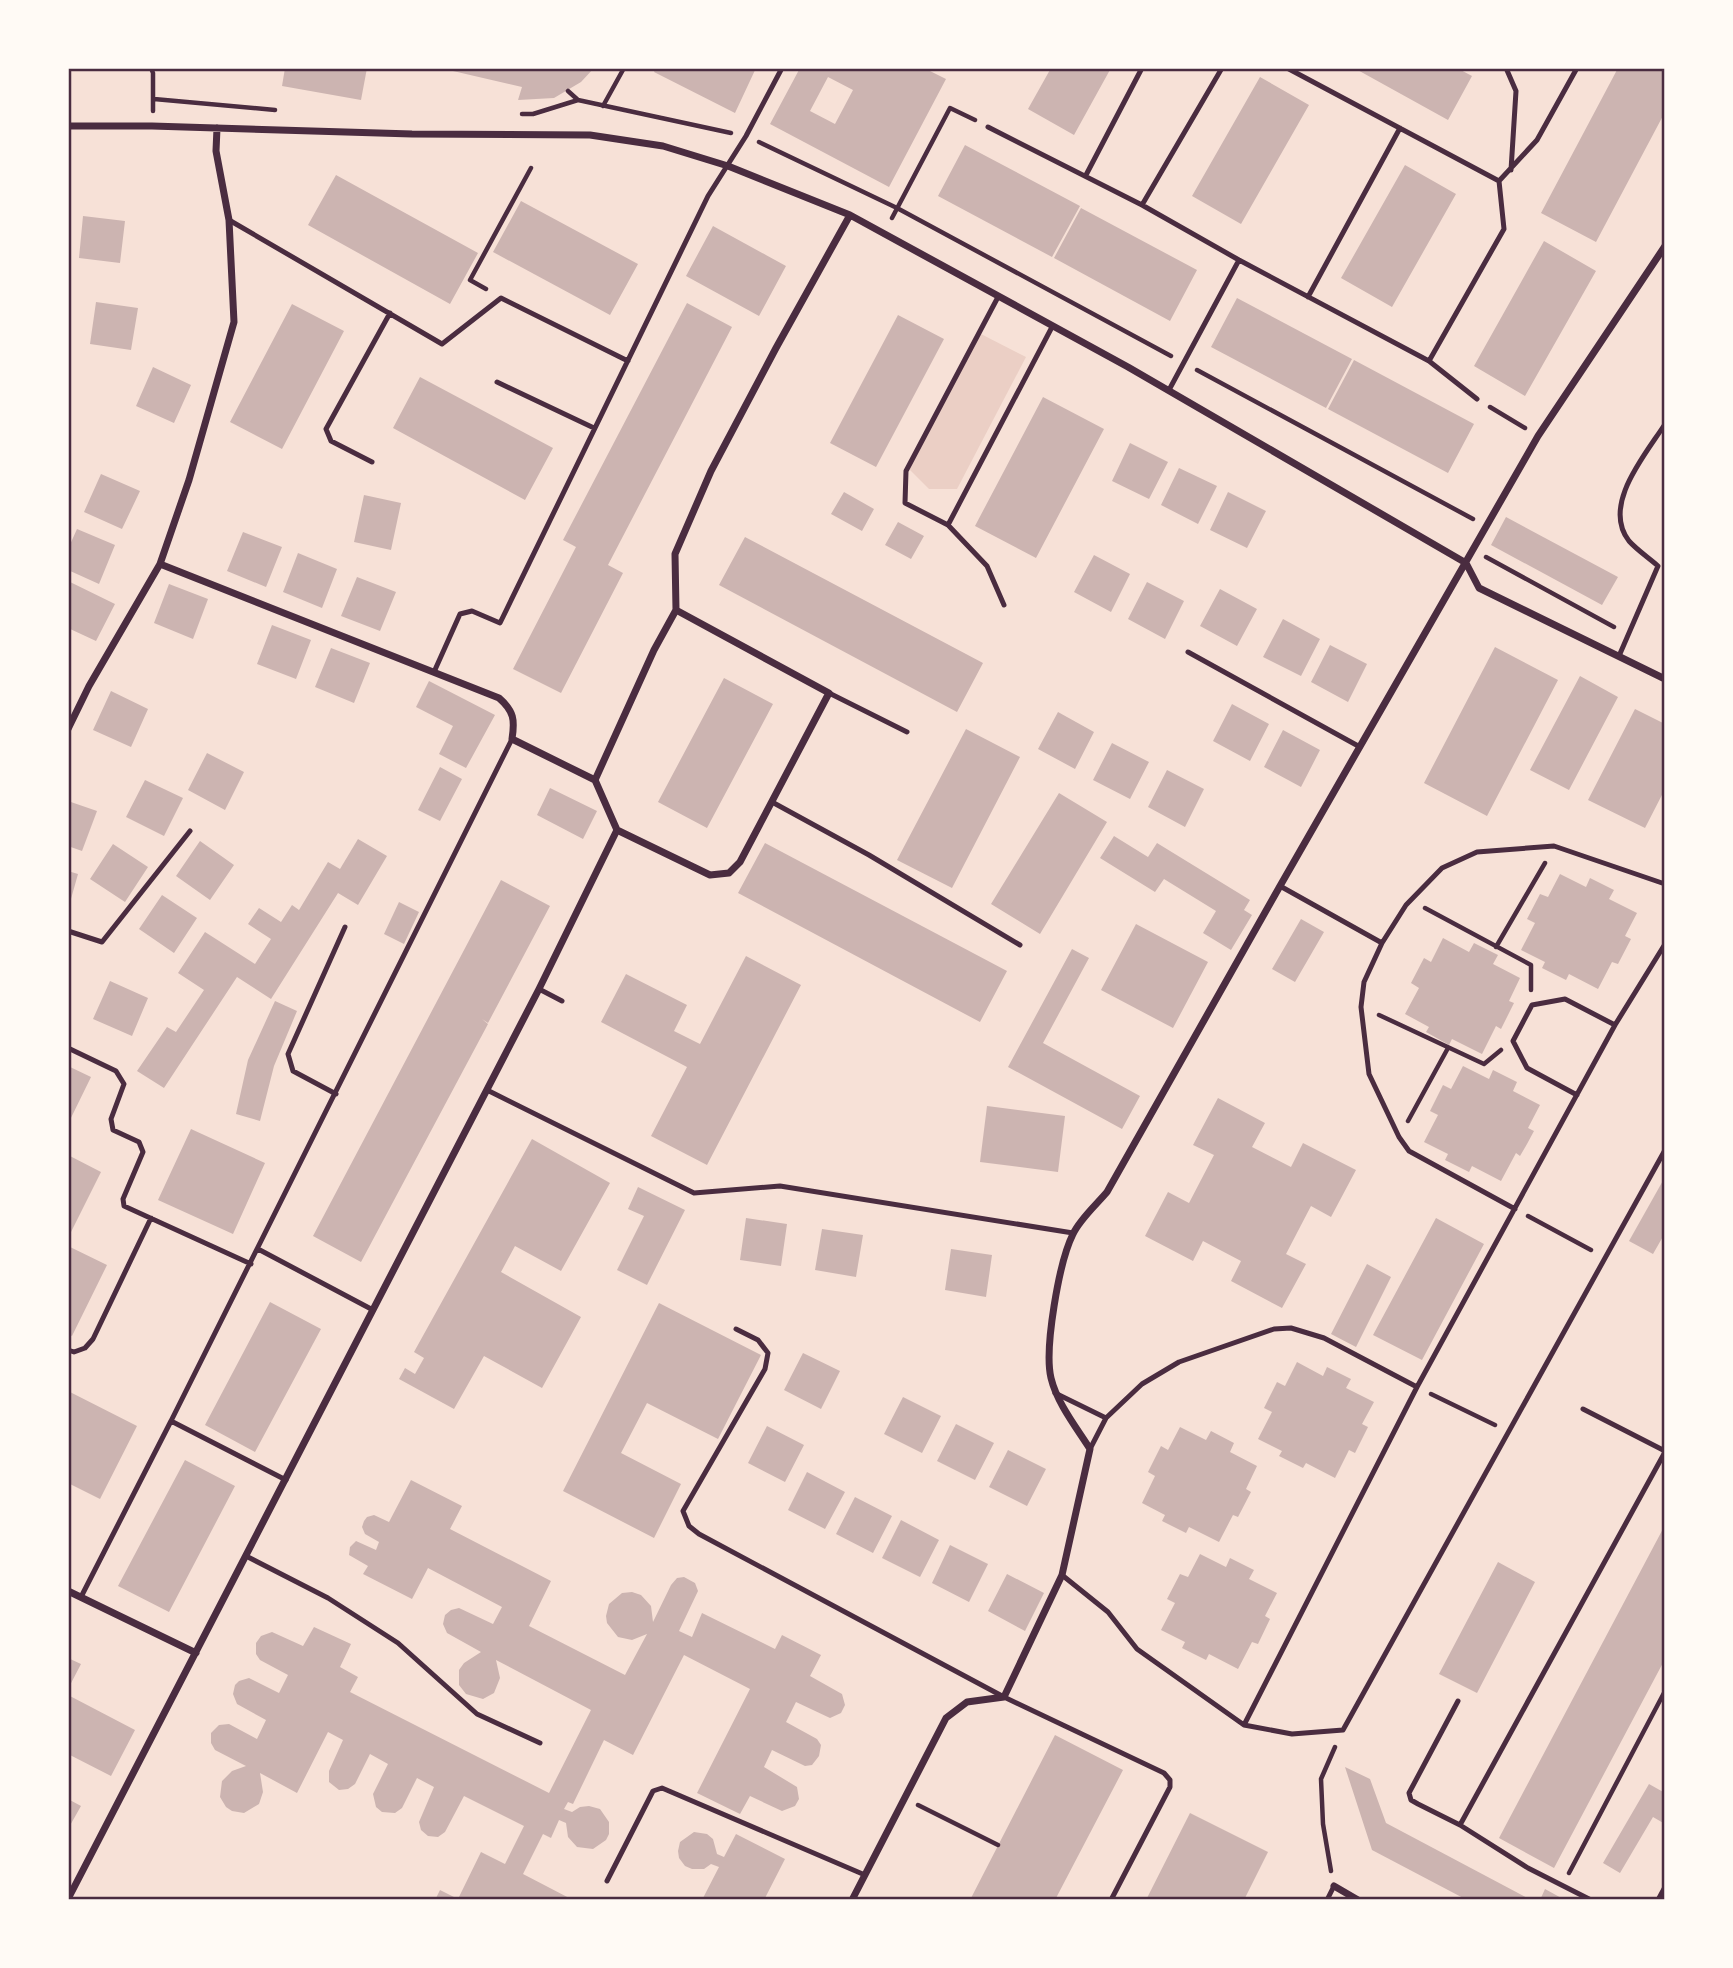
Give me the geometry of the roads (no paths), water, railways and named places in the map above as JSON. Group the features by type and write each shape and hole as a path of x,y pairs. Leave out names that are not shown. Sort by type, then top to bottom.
{"street":[{"path":"68,126 590,135 663,146 728,166 850,215 1169,390 1466,563 1479,588 1665,679"},
{"path":"68,729 89,686 159,564 189,480 234,323 229,220 216,151 217,128"},
{"path":"596,780 654,650 676,610 675,554 706,482 850,215"},
{"path":"852,1900 946,1718 967,1702 1004,1697 1062,1575 1090,1449 1055,1393 1048,1364 1058,1284 1073,1233 1107,1192 1538,436 1665,246"},
{"path":"159,564 499,698 510,708 515,722 512,739 596,780 617,830 710,875 729,873 740,862 829,692 676,610"},
{"path":"68,1899 539,989 617,830"},
{"path":"68,1591 196,1653"},
{"path":"1334,1886 1359,1900"}],"lane":[{"path":"434,672 460,614 472,611 500,623 708,196 728,166 782,68"},
{"path":"1086,176 1142,68"},
{"path":"1142,205 1222,68"},
{"path":"1287,68 1499,181"},
{"path":"1506,68 1516,91 1511,170"},
{"path":"1499,181 1537,140 1577,68"},
{"path":"988,127 1142,205 1429,361 1477,399"},
{"path":"1308,297 1401,128"},
{"path":"1429,361 1504,229 1499,181"},
{"path":"229,220 442,344 501,298 628,361"},
{"path":"1169,390 1239,260"},
{"path":"998,297 906,471 905,503 948,525 987,566 1004,605"},
{"path":"372,462 331,441 326,429 390,313"},
{"path":"948,525 1052,327"},
{"path":"497,382 594,428"},
{"path":"1619,656 1661,565 1628,540 1620,516 1623,490 1665,424"},
{"path":"1188,652 1360,747"},
{"path":"829,692 906,732"},
{"path":"81,1597 251,1264 512,739"},
{"path":"772,802 869,855 1020,945"},
{"path":"68,931 102,942 190,831"},
{"path":"1515,1209 1409,1151 1399,1137 1368,1074 1361,1007 1364,982 1382,943 1410,901 1442,868 1477,852 1554,846 1665,884"},
{"path":"1280,886 1382,943"},
{"path":"336,1094 293,1071 288,1054 345,927"},
{"path":"1244,1724 1417,1387 1615,1025 1665,944"},
{"path":"539,989 562,1001"},
{"path":"1577,1096 1527,1068 1513,1041 1532,1005 1565,999 1615,1025"},
{"path":"68,1048 117,1071 124,1084 111,1119 113,1130 139,1142 143,1152 123,1199 124,1206 251,1264"},
{"path":"487,1090 694,1194 780,1186 1073,1233"},
{"path":"1062,1575 1108,1612 1137,1649 1244,1724 1292,1734 1343,1730 1665,1150"},
{"path":"68,1350 74,1352 85,1348 93,1339 151,1218"},
{"path":"258,1249 373,1310"},
{"path":"1090,1449 1106,1418 1142,1384 1179,1362 1274,1329 1291,1328 1324,1338 1417,1387"},
{"path":"736,1329 758,1340 768,1353 765,1369 684,1511 689,1526 699,1534 1004,1697 1164,1773 1170,1780 1170,1787 1111,1900"},
{"path":"1055,1393 1106,1418"},
{"path":"1460,1825 1663,1461 1665,1452 1583,1409"},
{"path":"171,1420 286,1479"},
{"path":"246,1556 328,1598 398,1643 477,1714 540,1743"},
{"path":"1458,1701 1409,1793 1411,1800 1460,1825 1528,1868 1591,1900"},
{"path":"607,1881 653,1791 662,1788 865,1875"},
{"path":"1327,1900 1334,1886"},
{"path":"1658,1900 1665,1887"}]}
